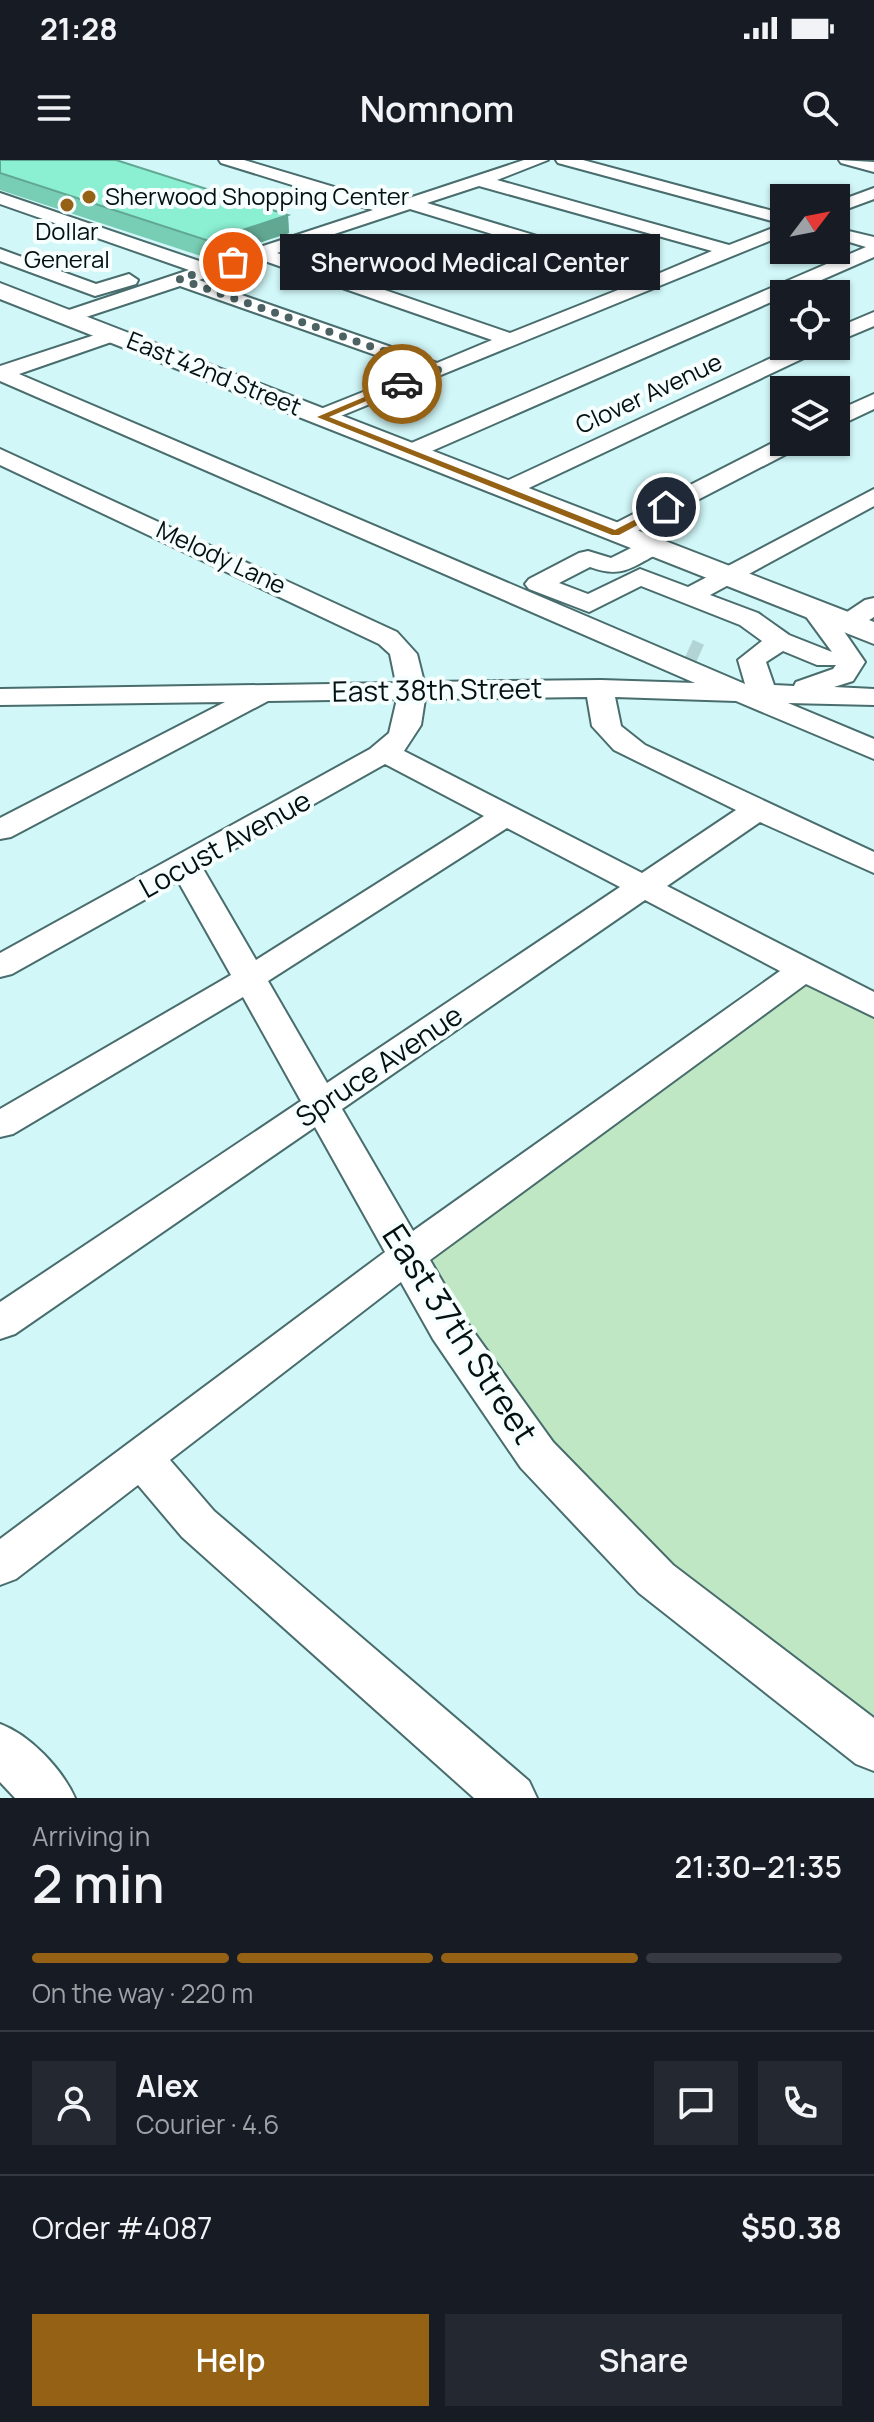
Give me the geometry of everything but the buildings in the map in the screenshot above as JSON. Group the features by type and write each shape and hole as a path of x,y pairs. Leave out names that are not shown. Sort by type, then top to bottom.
{"highway":[{"name":"East 42nd Street","path":"10,294 725,576 842,616"}],"street":[{"path":"227,160 661,279"},
{"path":"498,160 520,166"},
{"path":"0,255 72,282 101,289 181,271 207,270 540,160"},
{"path":"564,160 770,215"},
{"path":"847,160 874,167"},
{"path":"478,180 731,251"},
{"path":"850,202 874,193"},
{"path":"0,198 158,253 181,271 438,370"},
{"path":"14,220 42,212"},
{"path":"292,224 320,233"},
{"path":"321,417 770,235"},
{"path":"850,237 874,243"},
{"path":"410,452 874,250"},
{"path":"10,294 72,282 158,253"},
{"path":"259,253 511,340"},
{"path":"67,317 181,271"},
{"path":"850,329 874,318"},
{"path":"0,373 113,335"},
{"name":"Clover Avenue","path":"506,490 784,360"},
{"path":"0,373 578,611"},
{"path":"850,413 874,400"},
{"path":"615,533 770,453"},
{"name":"Melody Lane","path":"0,456 379,632 394,643 405,657 409,689"},
{"path":"689,596 874,496"},
{"path":"613,567 652,547"},
{"path":"827,659 772,636 749,619 588,558 538,584 650,653 678,650 700,663 765,681 874,750"},
{"path":"578,611 640,577"},
{"path":"765,681 834,681 849,670 851,662 847,652 825,629 842,616"},
{"path":"772,636 842,616"},
{"path":"765,681 772,636"},
{"name":"East 38th Street","path":"0,697 601,688 765,681 874,697"},
{"path":"601,688 602,717 615,738 635,751 874,864"},
{"name":"Locust Avenue","path":"0,967 186,866 384,752 405,731 410,715 409,689"},
{"path":"0,830 265,692"},
{"path":"384,752 874,1006"},
{"name":"Spruce Avenue","path":"0,1323 758,809"},
{"path":"0,1125 250,978 485,831 505,814"},
{"name":"East 37th Street","path":"186,866 448,1328 537,1455 656,1579 874,1748"},
{"path":"0,1565 407,1256 803,970"},
{"path":"141,1458 198,1524 511,1798"},
{"path":"0,1747 49,1798"}],"green space":[{"path":"800,965 874,1002 874,1748 657,1579 408,1257"}],"tunnel":[{"path":"687,653 698,658"}],"way so far":[{"path":"233,262 179,279 438,370 402,384"}],"place":[{"name":"Sherwood Shopping Center","path":"89,197"},
{"name":"Dollar General","path":"67,205"},
{"name":"Sherwood Medical Center","path":"233,262"}],"route":[{"path":"402,384 321,417 615,533 666,507"}]}
